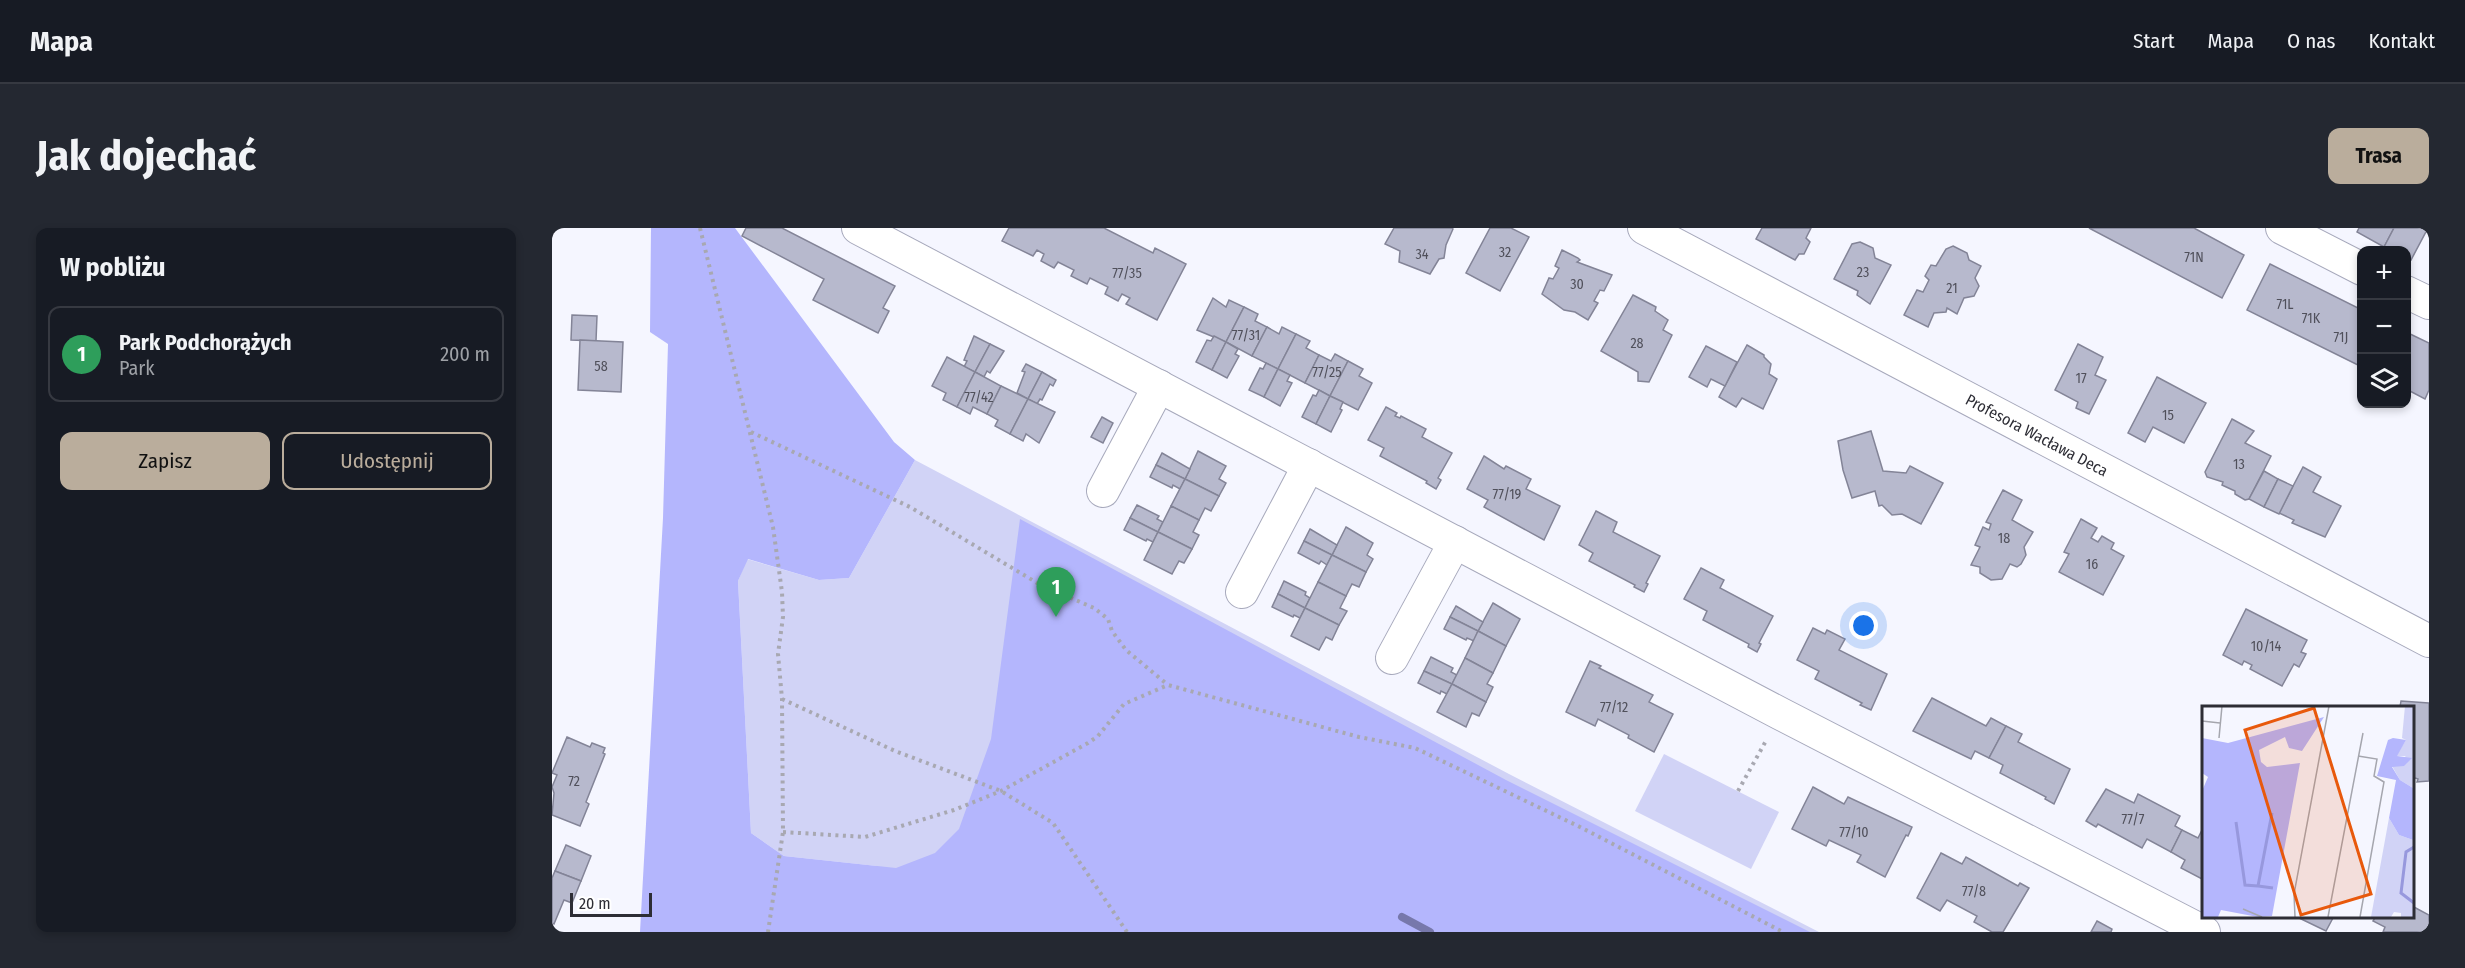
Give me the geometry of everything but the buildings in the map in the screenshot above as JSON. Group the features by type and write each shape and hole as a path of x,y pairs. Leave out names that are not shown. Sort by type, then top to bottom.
{"street":[{"path":"858,228 1781,714 2204,932"},
{"name":"Profesora Wacława Deca","path":"1644,228 2429,641"},
{"path":"2282,228 2357,266"},
{"path":"2411,294 2429,303"},
{"path":"1103,490 1159,386"},
{"path":"1242,592 1309,465"},
{"path":"1392,658 1455,542"}],"path":[{"path":"700,228 773,527 782,592 783,617 778,654 782,699 783,832 768,932"},
{"path":"750,432 910,507 1039,584 1094,608 1108,619 1112,631 1126,650 1168,685 1359,737 1415,748 1580,827 1783,932"},
{"path":"783,832 865,837 954,810 1000,792 1098,736 1124,704 1168,685"},
{"path":"782,699 895,751 1000,792 1053,823 1127,932"},
{"path":"1738,791 1781,714"}],"shaded area":[{"path":"651,228 735,228 894,442 915,460 849,578 819,580 748,559 738,581 751,833 784,856 896,868 935,853 959,829 991,739 1020,519 1506,780 1810,932 640,932 663,518 668,344 650,332"},
{"path":"915,460 1509,774 1819,932 871,932 877,866 784,856 751,833 738,581 747,559 819,580 849,578"},
{"path":"1664,754 1779,812 1751,869 1635,811"}],"waterway":[{"path":"1402,917 1430,932"}],"place":[{"name":"Park Podchorążych","path":"1056,617"}]}
